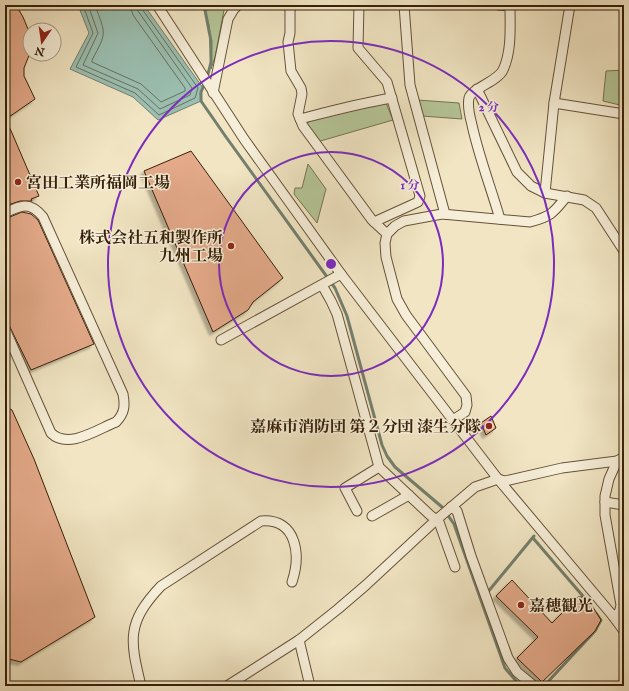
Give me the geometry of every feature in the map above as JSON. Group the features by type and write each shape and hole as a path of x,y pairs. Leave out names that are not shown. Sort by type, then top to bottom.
{"street":[{"path":"157,5 244,138 341,274 498,479 613,616 624,632"},
{"path":"212,90 228,19 234,8 238,5"},
{"path":"300,5 295,5 290,9 290,33 288,42 291,71 301,88 302,94 298,114 303,126 374,222 388,234"},
{"path":"359,5 358,48 387,82 420,196 418,202 374,222"},
{"path":"404,5 410,85 446,214"},
{"path":"500,219 475,138 468,109 468,98 477,89 486,85 503,71 509,50 510,6 504,5"},
{"path":"544,193 554,102 570,5"},
{"path":"477,89 517,172 531,186 544,193 584,200 596,208 624,251"},
{"path":"300,119 359,103 392,98"},
{"path":"554,102 624,114"},
{"path":"453,420 465,412 467,405 466,396 406,315 397,299 386,257 385,243 388,234 394,226 404,221 446,214 530,222 552,214 567,196"},
{"path":"5,213 18,206 26,206 33,207 43,217 123,394 125,402 121,417 116,422 74,440 61,440 55,437 51,433 5,329"},
{"path":"221,340 341,274"},
{"path":"322,285 337,314 379,467 439,522 455,567"},
{"path":"226,686 299,640 366,585 436,520 475,487 498,479 505,481 562,468 620,459"},
{"path":"613,616 619,613 623,605 605,515 605,502 609,480 620,459"},
{"path":"357,511 345,488 379,467"},
{"path":"372,516 409,495"},
{"path":"605,502 624,505"},
{"path":"451,507 457,510 471,556 508,658 517,672 534,686"},
{"path":"141,686 134,657 134,627 139,614 147,601 161,586 260,521 270,520 278,522 286,527 294,541 296,571 292,582"},
{"path":"299,640 310,686"}],"shaded area":[{"path":"204,5 225,5 215,57 211,69 209,25"},
{"path":"624,70 624,106 603,101 606,71"},
{"path":"417,100 459,103 462,119 422,116"},
{"path":"386,103 393,120 317,142 306,126 310,119"},
{"path":"308,164 326,189 317,223 294,194 295,188 302,188"}],"water":[{"path":"78,5 144,5 203,88 200,93 201,101 158,120 133,97 70,69 89,33"}],"building":[{"path":"5,5 16,5 25,22 22,22 22,62 26,62 24,68 24,76 35,99 6,119 39,196 31,199 32,201 20,201 5,206"},
{"path":"191,151 283,278 253,302 248,310 213,332 144,171"},
{"path":"22,212 31,214 38,220 94,344 31,370 5,317 5,219"},
{"path":"5,406 12,410 34,459 95,617 21,662 5,658"},
{"name":"嘉麻市消防団 第２分団 漆生分隊","path":"491,416 496,428 486,435 481,423"},
{"path":"512,580 552,623 578,597 583,597 591,604 601,620 595,631 542,682 517,658 538,637 496,596"}],"waterway":[{"path":"204,5 211,41 211,62 207,78"},
{"path":"205,83 201,92 201,101 335,288 347,316 382,445 387,456 395,467 442,507 454,524 505,668 517,682 523,686"},
{"path":"487,593 534,536"},
{"path":"533,538 588,602"},
{"path":"544,686 595,631 601,620 596,613"}],"place":[{"name":"宮田工業所福岡工場","path":"18,182"},
{"name":"株式会社五和製作所 九州工場","path":"231,246"},
{"name":"嘉麻市消防団 第２分団 漆生分隊","path":"489,426"},
{"name":"嘉穂観光","path":"521,605"}]}
